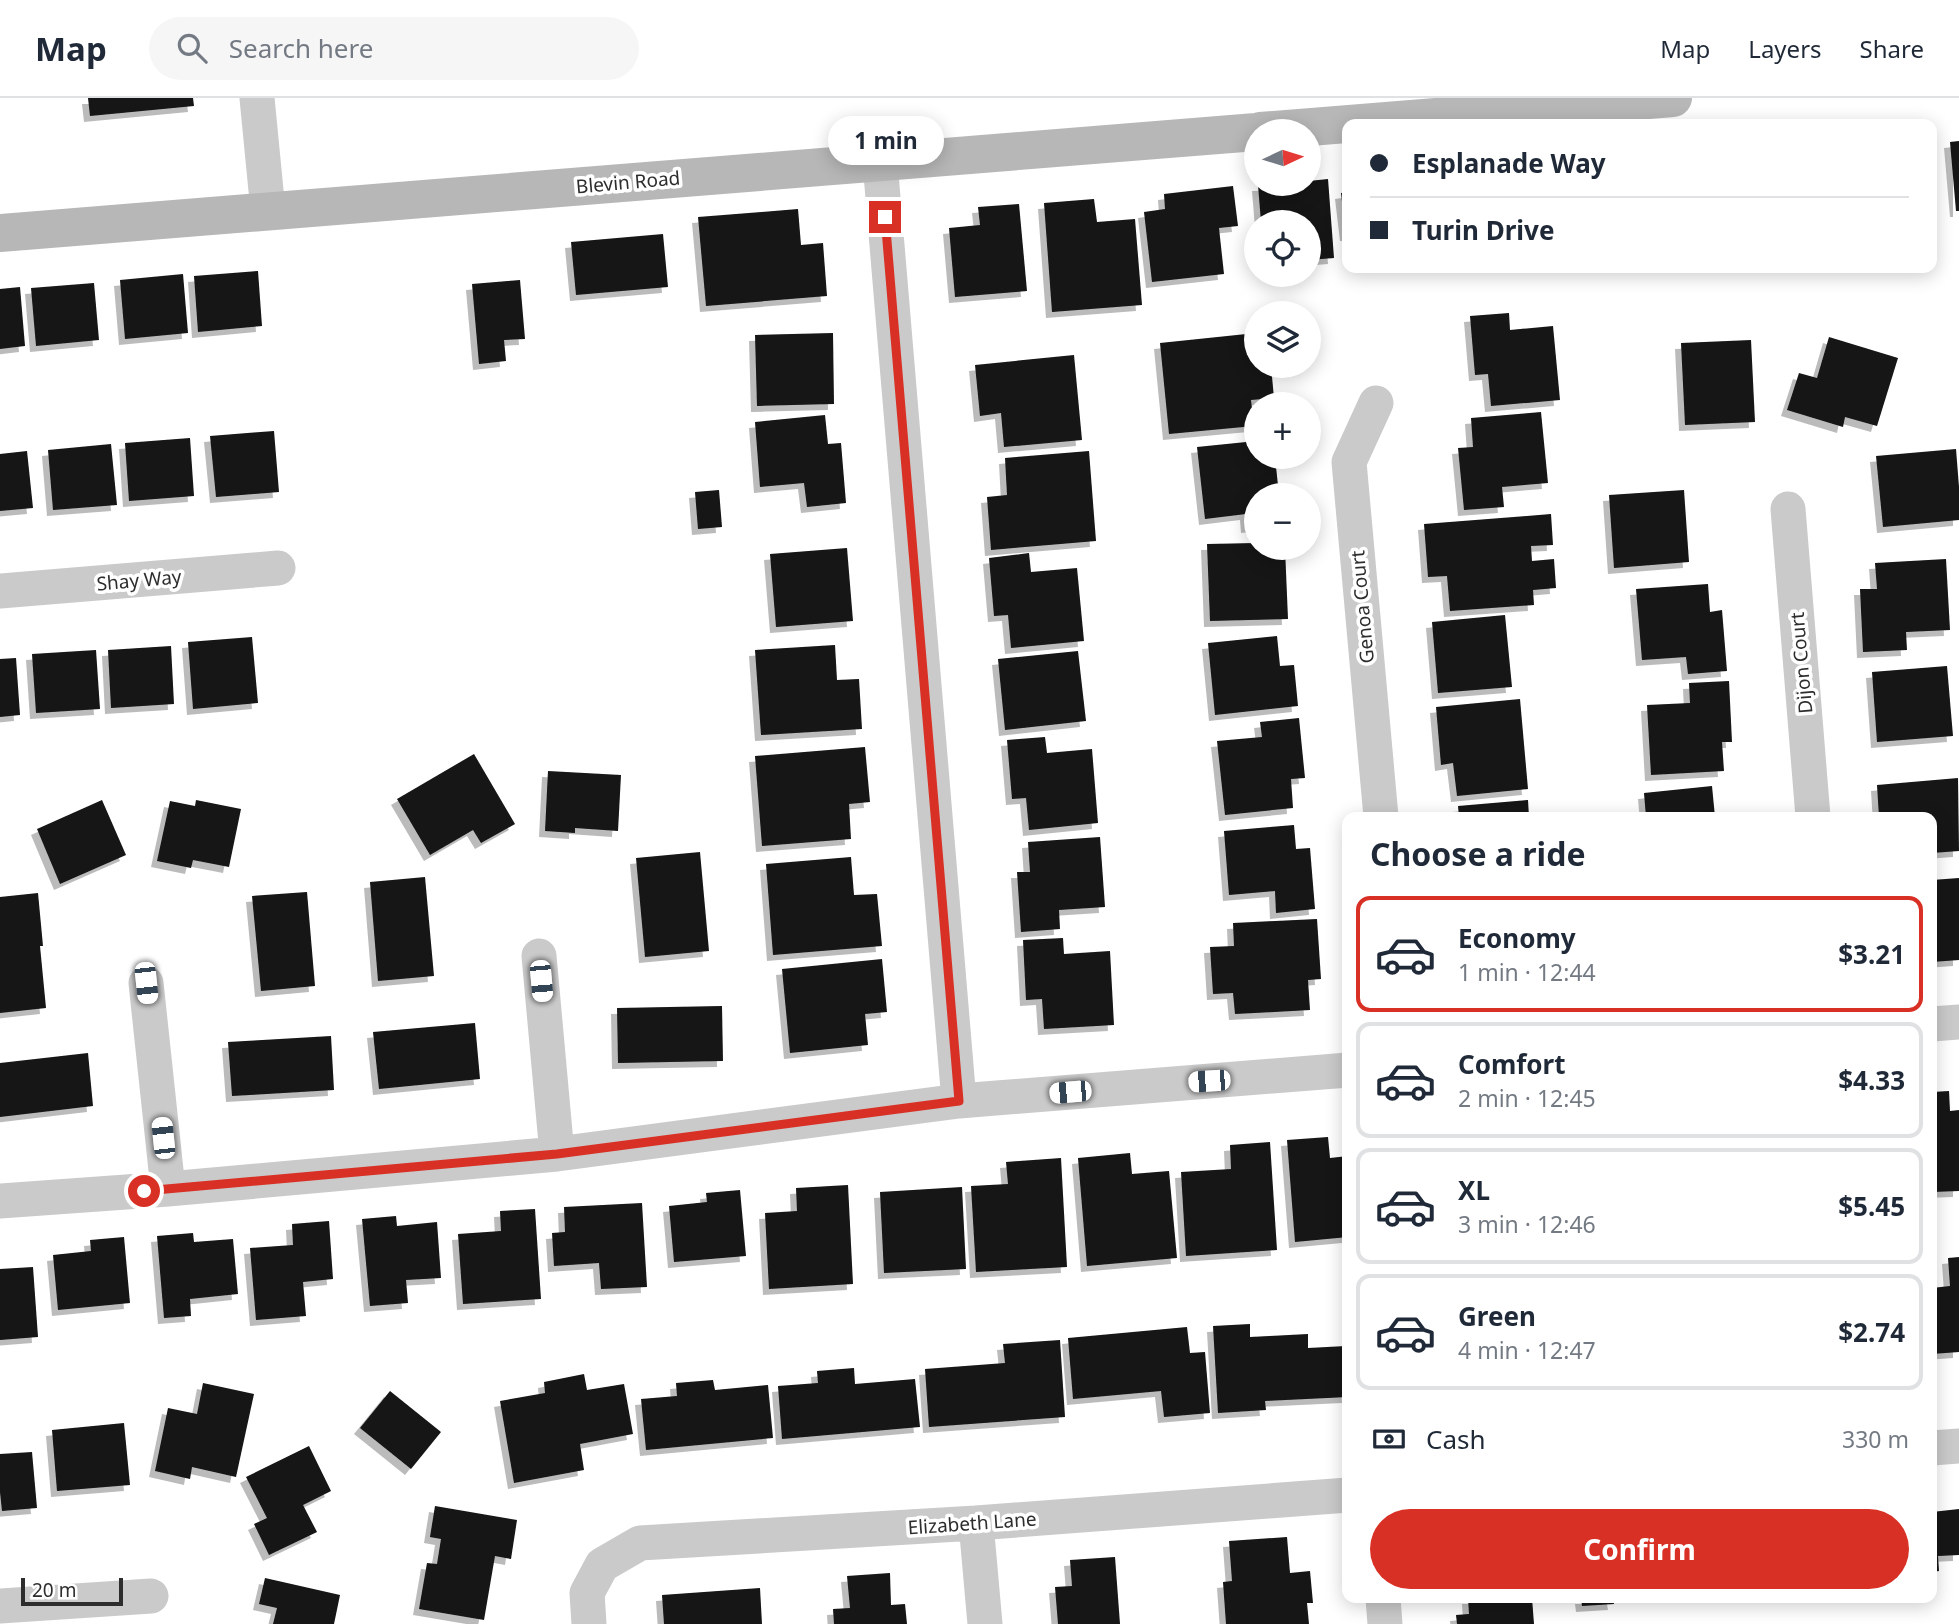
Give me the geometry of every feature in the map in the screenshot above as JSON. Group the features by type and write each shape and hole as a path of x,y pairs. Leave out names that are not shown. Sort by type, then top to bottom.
{"street":[{"path":"257,98 268,211"},
{"name":"Blevin Road","path":"1371,119 1512,104 1673,98"},
{"name":"Blevin Road","path":"1321,124 1342,122"},
{"name":"Blevin Road","path":"0,233 1244,132"},
{"path":"880,162 959,1101"},
{"name":"Genoa Court","path":"1376,403 1349,462 1381,812"},
{"name":"Dijon Court","path":"1788,509 1814,812"},
{"name":"Shay Way","path":"0,591 278,568"},
{"path":"539,956 557,1154"},
{"path":"146,983 168,1189"},
{"path":"1937,1023 1959,1021"},
{"path":"0,1201 168,1189 557,1154 959,1101 1342,1070"},
{"path":"1937,1448 1959,1446"},
{"name":"Elizabeth Lane","path":"589,1624 587,1593 602,1564 640,1542 976,1523 1342,1495"},
{"path":"976,1523 985,1624"},
{"path":"0,1606 151,1596"},
{"path":"1383,1603 1385,1624"}],"building":[{"path":"88,98 193,98 194,106 90,116"},
{"path":"1959,141 1959,211 1956,211 1950,142"},
{"path":"1328,179 1334,258 1321,259 1321,210 1260,210 1259,196 1321,196 1321,180"},
{"path":"1233,186 1238,226 1219,228 1224,274 1152,282 1144,212 1165,209 1164,194"},
{"path":"1094,199 1097,222 1135,219 1142,305 1052,312 1044,203"},
{"path":"1019,204 1027,291 955,297 949,228 980,225 978,207"},
{"path":"798,209 801,245 823,243 827,296 706,306 698,217"},
{"path":"663,234 668,287 576,295 571,242"},
{"path":"258,271 262,326 198,332 194,276"},
{"path":"183,274 188,333 125,339 120,280"},
{"path":"520,280 525,339 504,340 506,361 479,364 472,284"},
{"path":"94,283 99,340 36,346 31,288"},
{"path":"20,287 25,346 0,349 0,289"},
{"path":"1509,313 1510,330 1553,326 1560,400 1491,406 1488,374 1475,375 1470,316"},
{"path":"833,333 834,404 757,406 755,335"},
{"path":"1244,334 1244,378 1272,378 1273,392 1244,392 1244,427 1169,434 1160,343"},
{"path":"1829,337 1898,358 1877,426 1845,417 1843,427 1787,410 1799,373 1817,378"},
{"path":"1751,340 1755,422 1685,425 1681,343"},
{"path":"1074,355 1082,440 1004,447 1001,413 980,416 975,365"},
{"path":"1541,412 1548,483 1502,487 1504,507 1464,510 1458,448 1473,447 1471,418"},
{"path":"825,415 828,444 841,443 846,503 807,507 804,483 760,487 755,422"},
{"path":"274,431 279,492 216,497 210,436"},
{"path":"190,438 194,496 129,501 125,443"},
{"path":"1244,442 1244,469 1276,469 1278,483 1244,483 1244,514 1205,519 1197,447"},
{"path":"111,444 117,505 53,510 48,450"},
{"path":"1956,449 1959,520 1883,527 1876,456"},
{"path":"27,451 33,508 0,511 0,454"},
{"path":"1089,451 1096,541 991,550 987,497 1007,495 1005,458"},
{"path":"719,490 722,527 698,529 695,492"},
{"path":"1684,490 1689,562 1614,568 1609,495"},
{"path":"1551,514 1553,545 1531,546 1532,561 1554,559 1556,588 1533,590 1534,605 1450,611 1447,576 1428,577 1424,524"},
{"path":"1244,543 1244,560 1286,560 1288,619 1210,621 1207,544"},
{"path":"847,548 853,621 776,627 770,554"},
{"path":"1029,553 1031,572 1077,568 1084,641 1011,648 1008,615 994,616 989,558"},
{"path":"1946,559 1950,630 1906,632 1907,650 1863,652 1860,589 1877,589 1875,563"},
{"path":"1708,584 1710,612 1722,610 1727,671 1688,674 1686,657 1642,660 1636,589"},
{"path":"1505,615 1512,687 1438,693 1432,622"},
{"path":"1277,636 1280,666 1294,665 1298,706 1215,715 1208,643"},
{"path":"252,637 258,703 193,709 188,642"},
{"path":"835,645 837,680 859,679 862,729 761,735 755,650"},
{"path":"171,646 174,704 111,708 108,650"},
{"path":"96,650 100,709 36,713 32,654"},
{"path":"1078,651 1086,721 1005,730 998,659"},
{"path":"16,658 20,715 0,717 0,659"},
{"path":"1947,666 1953,736 1877,742 1872,672"},
{"path":"1729,681 1732,742 1722,742 1724,771 1651,775 1647,705 1690,703 1689,683"},
{"path":"1520,699 1528,789 1457,796 1453,763 1441,765 1436,707"},
{"path":"1299,718 1305,778 1291,779 1293,808 1225,815 1217,741 1262,737 1260,722"},
{"path":"1045,737 1047,753 1092,749 1098,823 1029,830 1026,798 1012,799 1007,740"},
{"path":"865,747 870,802 849,804 851,839 762,846 755,756"},
{"path":"474,754 515,824 481,843 473,830 430,855 397,799"},
{"path":"548,771 621,775 618,831 575,828 575,833 545,831"},
{"path":"1958,778 1959,851 1937,853 1937,812 1879,812 1877,785"},
{"path":"1712,786 1715,812 1646,812 1644,793"},
{"path":"102,800 126,855 60,884 37,829"},
{"path":"196,800 241,809 229,867 193,860 191,868 157,861 170,801 195,806"},
{"path":"1528,800 1529,812 1459,812 1458,806"},
{"path":"1294,825 1296,849 1310,848 1315,909 1276,913 1275,891 1229,895 1224,831"},
{"path":"1100,837 1105,907 1059,910 1060,929 1021,932 1017,872 1030,872 1028,842"},
{"path":"700,852 709,951 645,957 636,858"},
{"path":"851,857 854,895 877,894 882,946 773,955 766,864"},
{"path":"425,877 434,976 378,981 370,882"},
{"path":"1959,878 1959,960 1937,962 1937,880"},
{"path":"307,892 315,986 261,991 252,896"},
{"path":"38,893 46,1008 0,1013 0,897"},
{"path":"1317,919 1321,979 1308,980 1310,1010 1235,1014 1233,993 1213,994 1210,947 1234,946 1233,923"},
{"path":"1063,938 1064,954 1110,951 1114,1025 1044,1029 1042,999 1026,1000 1023,940"},
{"path":"882,959 887,1012 865,1014 868,1045 790,1053 782,969"},
{"path":"722,1006 723,1061 618,1063 617,1008"},
{"path":"475,1023 480,1079 379,1089 373,1032"},
{"path":"331,1036 334,1090 232,1096 228,1042"},
{"path":"88,1053 93,1106 0,1117 0,1063"},
{"path":"1949,1091 1950,1111 1959,1110 1959,1191 1937,1192 1937,1092"},
{"path":"1328,1137 1330,1158 1342,1157 1342,1238 1295,1242 1287,1140"},
{"path":"1270,1142 1277,1250 1186,1256 1181,1172 1231,1169 1230,1145"},
{"path":"1130,1153 1132,1174 1169,1171 1177,1258 1087,1266 1078,1158"},
{"path":"1061,1158 1067,1267 976,1272 971,1186 1008,1184 1006,1162"},
{"path":"848,1185 853,1284 769,1289 765,1213 797,1211 796,1188"},
{"path":"962,1187 966,1269 884,1273 880,1192"},
{"path":"740,1190 746,1256 674,1262 669,1206 707,1202 706,1193"},
{"path":"642,1203 647,1287 601,1289 599,1263 554,1266 552,1233 565,1232 564,1207"},
{"path":"535,1209 541,1299 463,1304 458,1234 501,1231 500,1211"},
{"path":"396,1216 397,1226 437,1222 441,1278 406,1280 408,1303 370,1306 362,1219"},
{"path":"329,1221 333,1279 303,1282 306,1316 256,1320 250,1248 293,1245 292,1224"},
{"path":"193,1233 194,1242 233,1239 238,1294 190,1299 191,1316 164,1318 157,1236"},
{"path":"124,1237 130,1303 58,1310 53,1255 91,1251 90,1240"},
{"path":"1959,1257 1959,1352 1937,1354 1937,1287 1950,1286 1948,1258"},
{"path":"33,1267 38,1337 0,1340 0,1269"},
{"path":"1250,1324 1250,1337 1308,1334 1308,1348 1342,1346 1342,1397 1265,1401 1266,1410 1218,1413 1213,1326"},
{"path":"1187,1327 1190,1353 1205,1352 1210,1413 1164,1417 1161,1391 1073,1399 1068,1338"},
{"path":"1060,1340 1065,1417 929,1427 925,1369 1005,1363 1003,1344"},
{"path":"854,1368 855,1384 915,1379 920,1427 782,1439 778,1386 818,1383 817,1371"},
{"path":"584,1374 587,1390 624,1384 633,1434 580,1444 584,1470 514,1483 500,1401 545,1393 544,1382"},
{"path":"713,1380 715,1390 768,1385 773,1438 646,1450 641,1399 677,1396 676,1383"},
{"path":"203,1383 254,1394 236,1477 192,1467 190,1479 155,1471 168,1408 197,1414"},
{"path":"390,1391 441,1432 411,1469 360,1428"},
{"path":"124,1423 130,1485 57,1491 52,1430"},
{"path":"309,1446 331,1491 303,1505 317,1532 269,1555 254,1524 267,1518 246,1477"},
{"path":"32,1452 37,1508 2,1511 0,1454"},
{"path":"435,1506 517,1520 511,1559 495,1556 484,1620 419,1609 427,1563 437,1564 441,1539 430,1537"},
{"path":"1959,1509 1959,1555 1938,1556 1937,1571 1937,1511"},
{"path":"1287,1537 1290,1573 1310,1571 1313,1603 1307,1603 1309,1624 1226,1624 1223,1582 1232,1581 1229,1541"},
{"path":"1115,1557 1120,1624 1058,1624 1055,1587 1072,1586 1070,1560"},
{"path":"890,1573 891,1605 905,1604 907,1624 834,1624 833,1609 850,1608 847,1576"},
{"path":"265,1578 340,1595 334,1624 273,1624 277,1608 259,1604"},
{"path":"760,1588 762,1624 664,1624 662,1595"},
{"path":"1468,1603 1532,1603 1534,1624 1457,1624 1456,1615 1469,1614"},
{"path":"1582,1603 1614,1604 1582,1606"}],"route":[{"path":"144,1191 557,1154 959,1101 885,217"}]}
